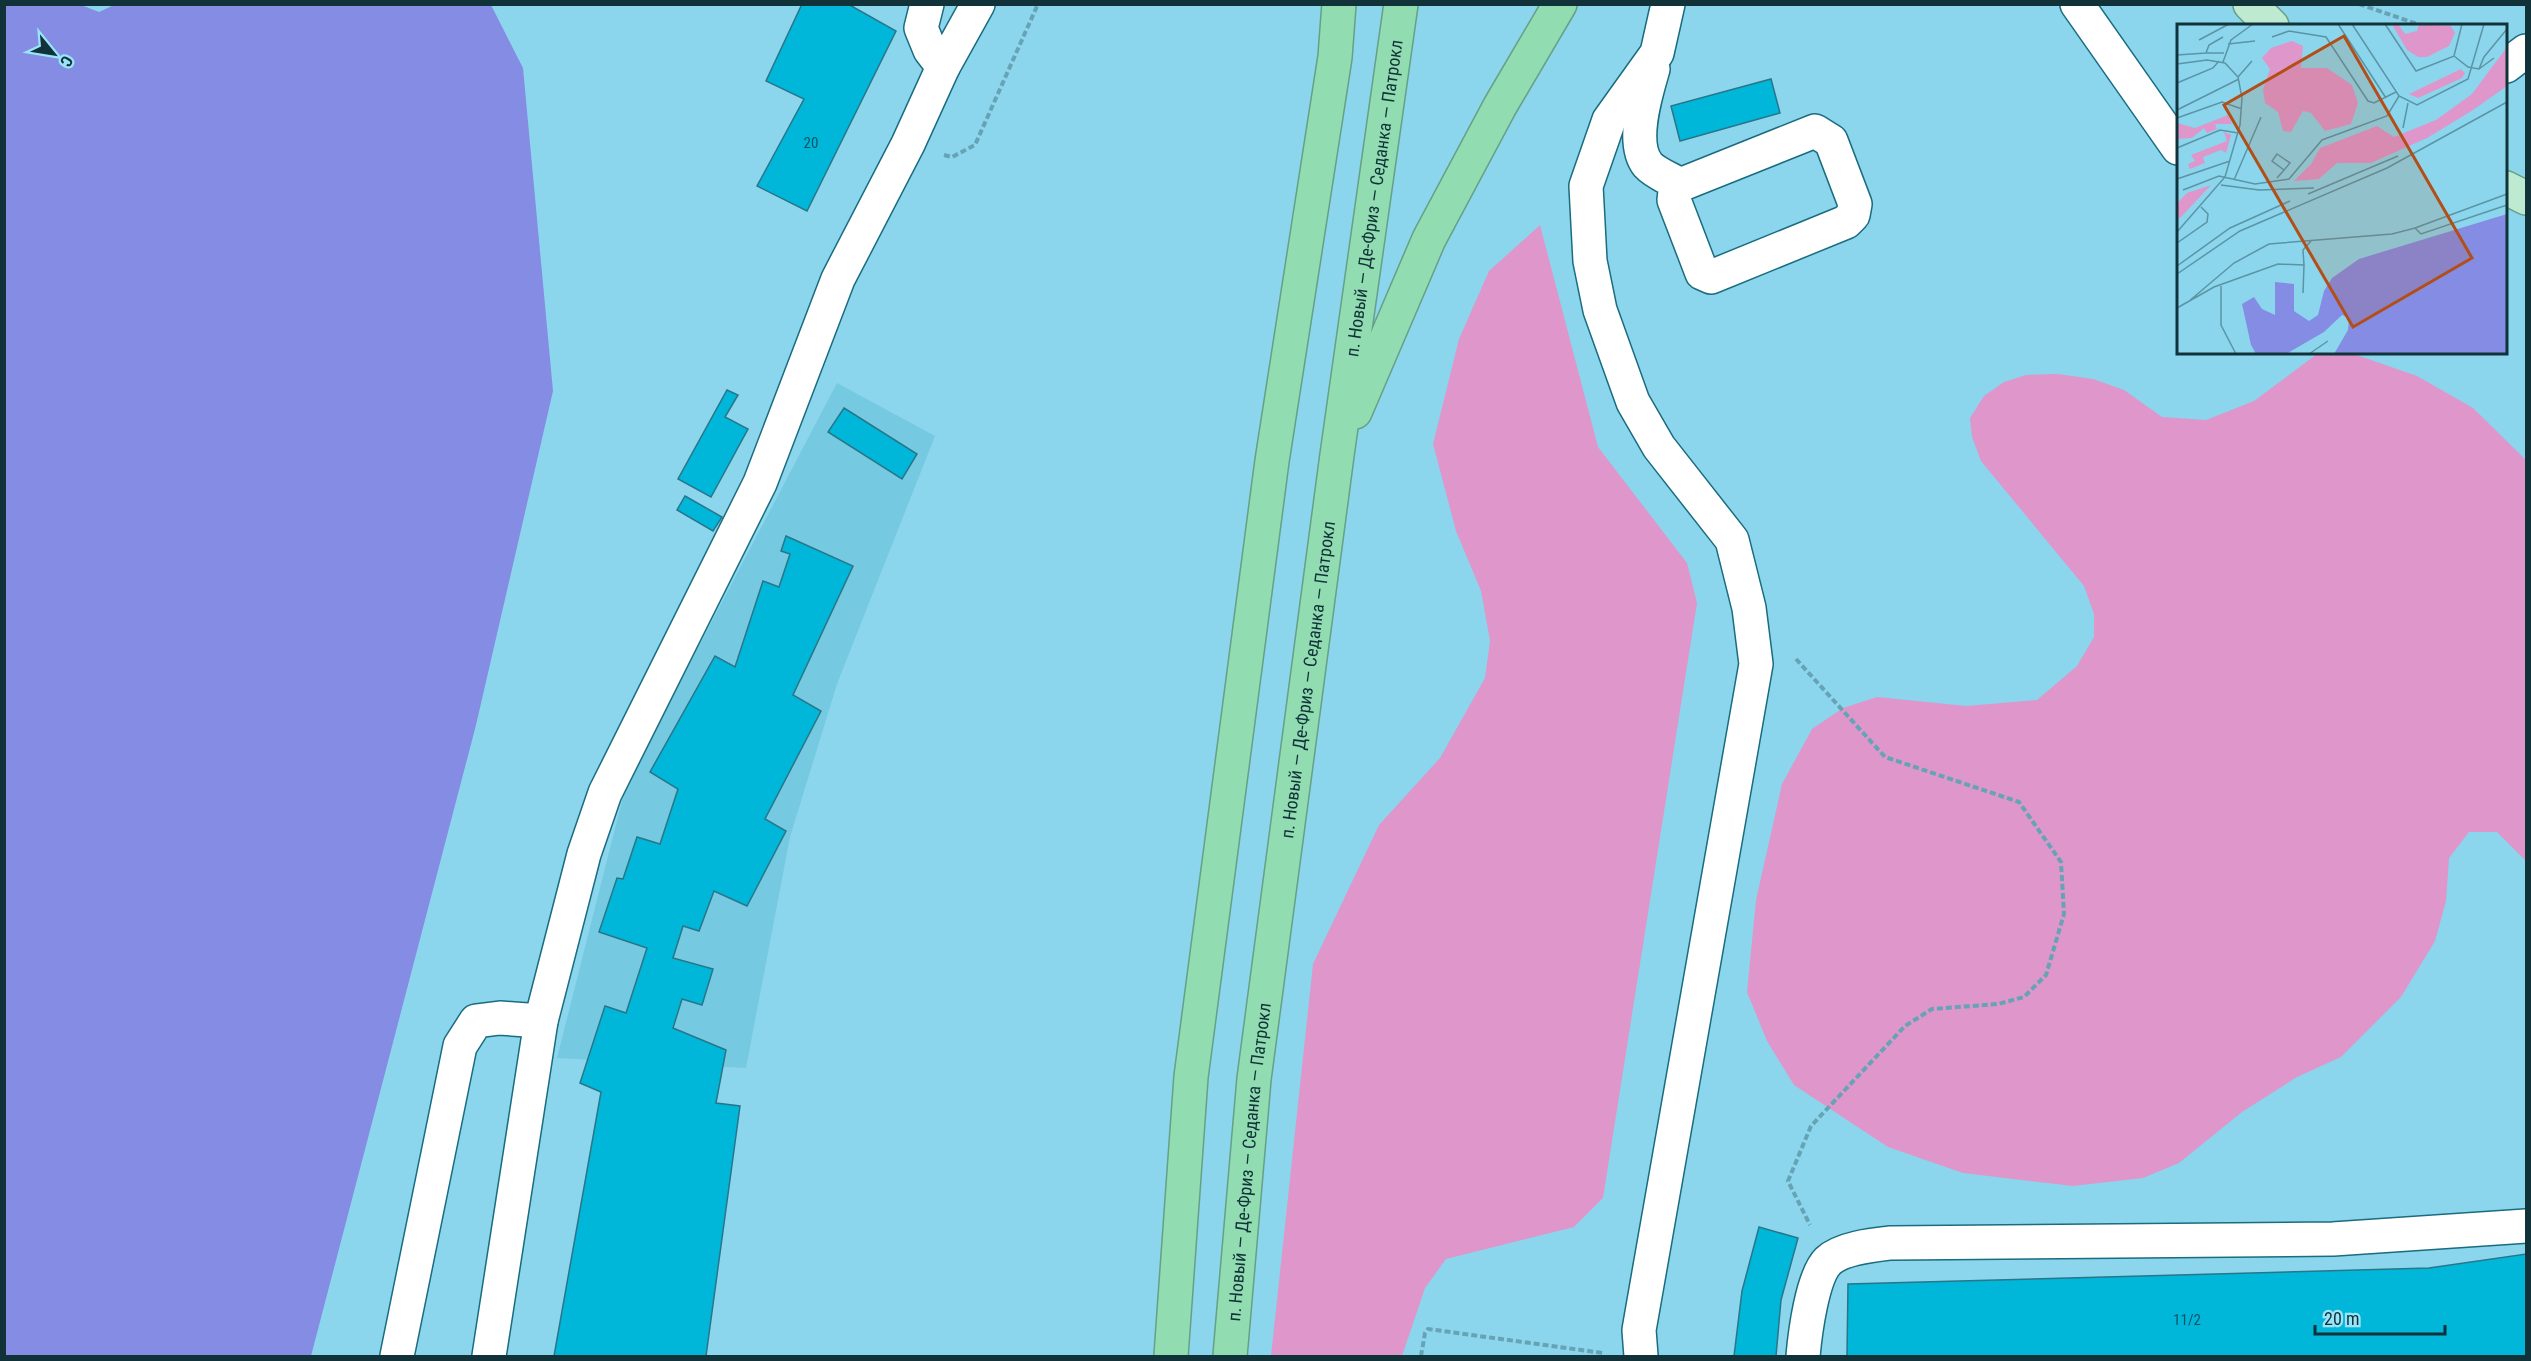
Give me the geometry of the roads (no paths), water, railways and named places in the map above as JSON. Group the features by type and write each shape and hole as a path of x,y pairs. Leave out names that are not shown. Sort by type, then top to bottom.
{"highway":[{"path":"1171,1356 1191,1077 1272,461 1335,57 1339,4"},
{"name":"п. Новый — Де-Фриз — Седанка — Патрокл","path":"1230,1356 1254,1079 1337,455 1401,4"},
{"path":"1337,455 1429,239 1500,106 1560,4"}],"main road":[{"path":"2250,4 2270,24"},
{"path":"2507,189 2526,198"}],"lane":[{"path":"927,4 921,28 930,50 943,67"},
{"path":"489,1356 541,1021 584,854 605,793 729,550 760,483 838,279 908,144 943,67 978,4"},
{"path":"1668,4 1658,53 1645,95 1639,138 1648,165 1680,185"},
{"path":"2077,4 2177,147"},
{"path":"2507,65 2526,51"},
{"path":"1641,1356 1639,1330 1756,664 1749,608 1732,540 1659,447 1633,402 1600,310 1590,261 1586,186 1609,120 1658,53"},
{"path":"1815,130 1831,141 1855,204 1854,215 1846,222 1711,277 1702,273 1674,200 1675,191 1680,185 1815,130"},
{"path":"397,1356 460,1046 476,1021 500,1018 541,1021"},
{"path":"1803,1356 1815,1287 1828,1261 1856,1248 1891,1243 2333,1239 2526,1226"}],"water":[{"path":"5,5 81,5 99,12 114,5 491,5 523,68 553,391 476,725 311,1356 5,1356"}]}
